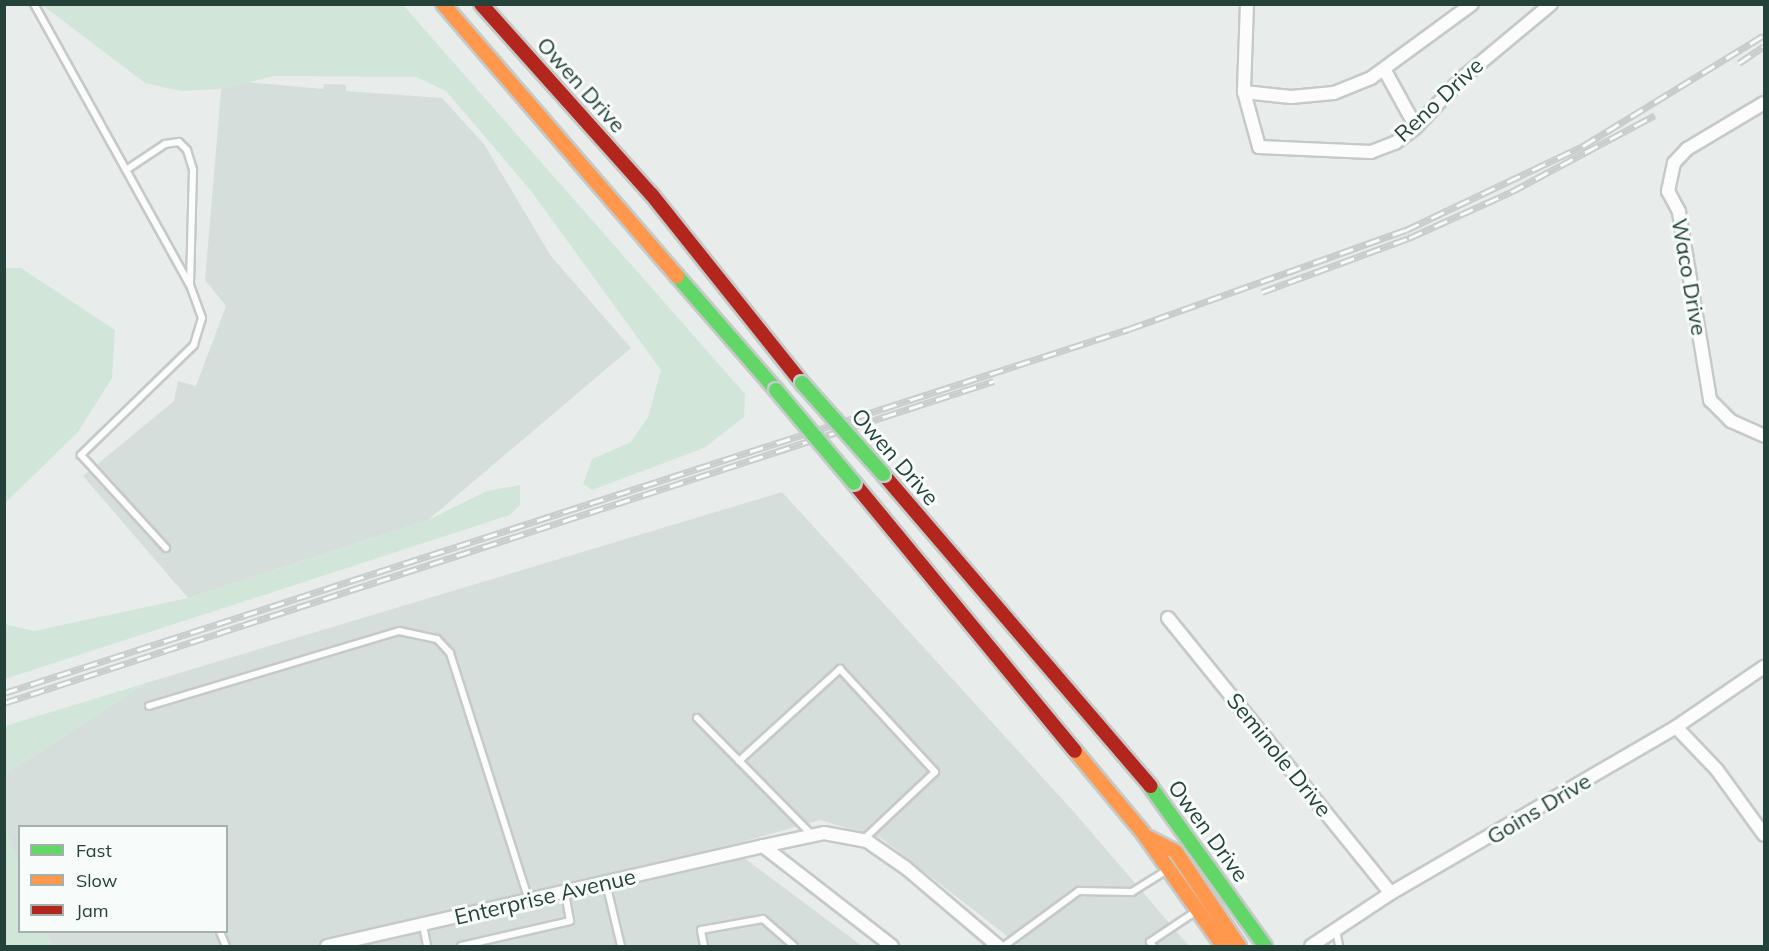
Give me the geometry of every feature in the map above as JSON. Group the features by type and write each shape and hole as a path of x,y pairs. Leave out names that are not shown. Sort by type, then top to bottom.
{"highway":[{"path":"443,4 854,483 1146,837 1223,946"},
{"name":"Owen Drive","path":"481,4 652,195 802,383 883,474 1168,807 1265,946"},
{"path":"1146,837 1176,852 1239,946"}],"street":[{"name":"Reno Drive","path":"1247,4 1244,92 1259,147 1371,152 1395,143 1416,127 1461,79 1551,4"},
{"path":"1244,92 1291,97 1334,93 1384,69 1472,4"},
{"path":"1384,69 1416,127"},
{"name":"Waco Drive","path":"1764,103 1687,149 1674,163 1668,191 1680,212 1710,400 1731,421 1764,436"},
{"name":"Seminole Drive","path":"1168,618 1391,893"},
{"name":"Goins Drive","path":"1311,946 1391,893 1676,727 1764,667"},
{"path":"1676,727 1717,770 1764,835"},
{"name":"Enterprise Avenue","path":"327,946 824,833 863,840 906,868 998,946"},
{"path":"763,846 892,946"}],"lane":[{"path":"34,4 190,285 202,318 194,345 81,455 166,548"},
{"path":"126,170 165,144 179,142 187,150 193,170 190,285"},
{"path":"149,706 399,631 423,633 437,639 450,653 529,901"},
{"path":"739,761 840,669 935,772 863,840"},
{"path":"697,718 812,835"},
{"path":"1004,946 1079,891 1132,891 1169,869"},
{"path":"606,883 621,946"},
{"path":"461,946 570,921 565,892"},
{"path":"1153,946 1150,942 1198,911"},
{"path":"704,946 701,930 763,919 794,946"},
{"path":"423,925 427,946"},
{"path":"1336,930 1339,946"}],"shaded area":[{"path":"222,80 323,89 324,84 346,85 346,91 442,98 484,144 551,256 631,348 428,520 188,598 83,476 174,401 178,381 196,386 226,306 205,280"},
{"path":"782,492 1074,812 1189,946 1020,946 881,838 820,820 728,846 862,946 52,946 46,933 228,933 228,825 18,825 18,863 5,829 5,774 146,683"}],"green space":[{"path":"42,5 403,5 745,394 744,417 704,448 592,490 583,484 592,459 631,442 648,417 661,370 531,191 446,91 416,77 274,76 221,89 181,91 145,83"},
{"path":"5,268 21,268 115,330 112,378 78,432 5,503"},
{"path":"520,485 520,505 510,515 5,679 5,624 34,631 188,598 428,520 487,491"},
{"path":"146,683 5,774 5,726"},
{"path":"5,829 18,863 18,933 46,933 52,946 5,946"}],"railway":[{"path":"4,693 1129,329 1406,230 1583,146 1764,35"},
{"path":"1739,63 1764,46"},
{"path":"1262,292 1409,238 1511,192 1655,115"},
{"path":"4,703 994,381"}],"traffic: fast":[{"path":"677,276 776,390"},
{"path":"802,383 883,474"},
{"path":"776,390 854,483"},
{"path":"1150,786 1265,946"}],"traffic: slow":[{"path":"443,4 677,276"},
{"path":"1075,751 1143,833 1223,946"},
{"path":"1149,838 1176,852 1239,946"}],"traffic: jam":[{"path":"481,4 652,195 802,383"},
{"path":"883,474 1150,786"},
{"path":"854,483 1075,751"}]}
